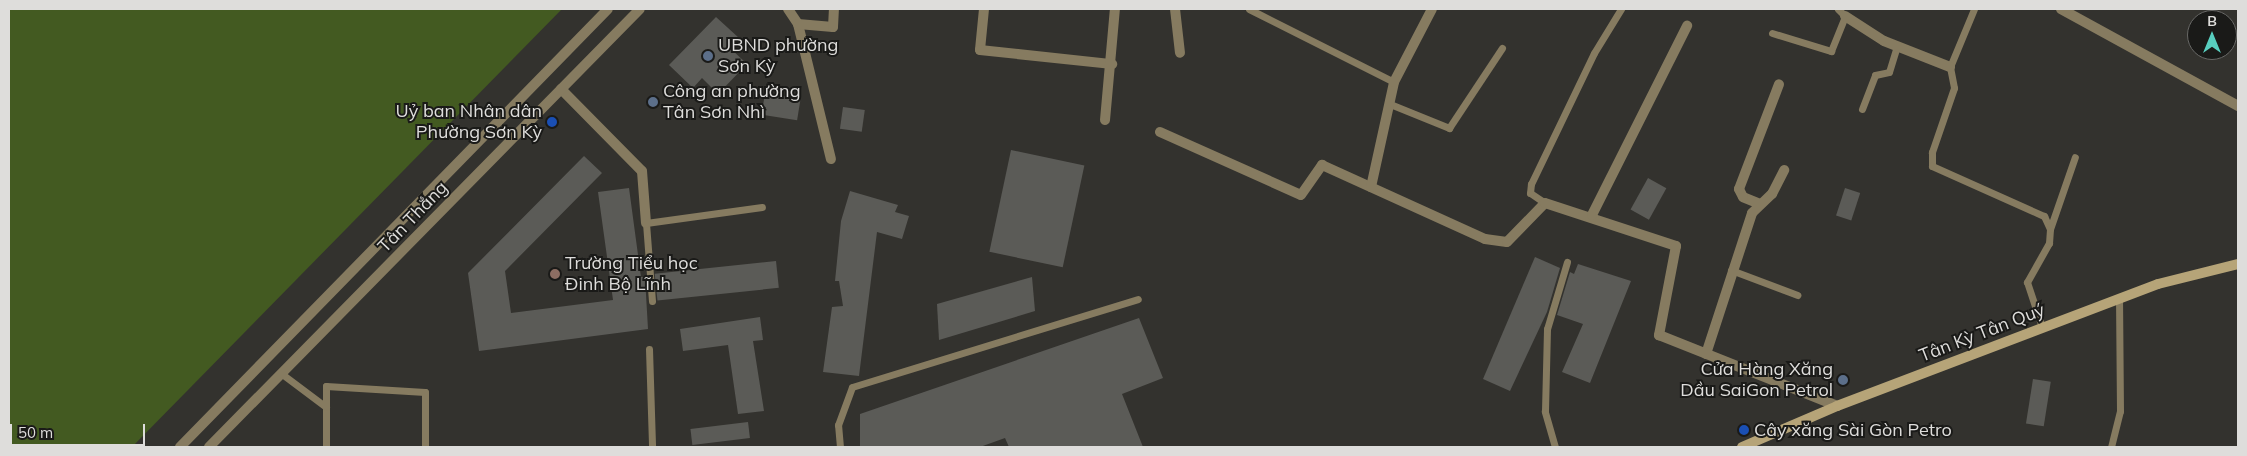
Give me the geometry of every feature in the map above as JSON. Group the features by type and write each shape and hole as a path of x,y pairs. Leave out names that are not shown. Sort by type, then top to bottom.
{"main road":[{"name":"Tân Kỳ Tân Quý","path":"1742,447 1837,406 2119,298 2238,264"}],"street":[{"name":"Tân Thắng","path":"180,447 608,9"},
{"name":"Tân Thắng","path":"209,447 640,9"},
{"path":"788,9 798,24 831,159"},
{"path":"798,24 832,28 834,9"},
{"path":"984,9 980,50 1112,64"},
{"path":"1105,120 1112,64 1115,9"},
{"path":"1175,9 1180,53"},
{"path":"1370,187 1394,82 1432,9"},
{"path":"2062,9 2238,106"},
{"path":"1841,12 1897,46 1950,66"},
{"path":"1592,215 1687,26"},
{"path":"1760,204 1742,197 1739,189 1779,84"},
{"path":"561,90 642,171 646,223"},
{"path":"1160,132 1301,195 1322,165 1485,239 1507,242 1545,203 1592,215 1676,246 1659,335 1837,406"},
{"path":"1706,354 1731,270 1752,213 1772,194 1784,170"}],"lane":[{"path":"1545,203 1530,193 1531,184 1594,52 1621,9"},
{"path":"1974,9 1950,66 1954,88 1932,152 1932,166 2044,216 2050,229"},
{"path":"1248,10 1394,82"},
{"path":"1772,32 1831,51 1841,12"},
{"path":"1862,109 1875,75 1889,72 1897,46"},
{"path":"1390,104 1449,128 1502,48"},
{"path":"2042,327 2027,282 2049,243 2050,229 2075,157"},
{"path":"652,301 646,223 762,207"},
{"path":"1555,447 1545,411 1547,329 1568,262"},
{"path":"1731,270 1797,295"},
{"path":"2111,447 2120,411 2119,298"},
{"path":"840,447 838,425 852,387 1138,299"},
{"path":"649,349 652,447"},
{"path":"282,374 326,407"},
{"path":"326,447 326,386 426,392 425,447"}],"green space":[{"path":"9,9 562,9 132,447 9,447"}],"building":[{"name":"UBND phường Sơn Kỳ","path":"716,17 739,38 730,48 747,64 718,94 702,78 693,88 669,65"},
{"path":"765,93 801,99 797,120 762,115"},
{"path":"843,107 865,110 862,132 840,129"},
{"path":"1011,150 1084,166 1063,267 989,252"},
{"path":"584,156 602,173 505,271 511,313 613,300 598,192 629,188 641,277 645,277 648,329 479,351 468,273"},
{"path":"1648,178 1666,188 1649,220 1631,209"},
{"path":"1845,188 1860,193 1851,221 1836,216"},
{"path":"850,191 898,205 895,212 909,216 902,239 877,232 859,376 823,372 832,307 843,306 839,281 835,281 841,221"},
{"path":"1535,257 1560,268 1547,312 1510,391 1483,379"},
{"path":"776,261 779,288 657,301 655,274"},
{"path":"1578,264 1631,281 1590,383 1562,372 1583,324 1557,315 1570,272 1574,274"},
{"path":"1032,277 1035,311 939,340 937,304"},
{"path":"760,317 763,340 753,341 764,411 738,414 728,345 683,351 680,329"},
{"path":"1139,318 1163,378 1122,394 1143,447 1009,447 1005,438 980,447 860,447 860,414"},
{"path":"2033,379 2051,382 2044,426 2026,423"},
{"path":"748,422 750,438 692,445 690,429"}],"place":[{"name":"UBND phường Sơn Kỳ","path":"708,56"},
{"name":"Công an phường Tân Sơn Nhì","path":"653,102"},
{"name":"Uỷ ban Nhân dân Phường Sơn Kỳ","path":"552,122"},
{"name":"Trường Tiểu học Đinh Bộ Lĩnh","path":"555,274"},
{"name":"Cửa Hàng Xăng Dầu SaiGon Petrol","path":"1843,380"},
{"name":"Cây xăng Sài Gòn Petro","path":"1744,430"}]}
